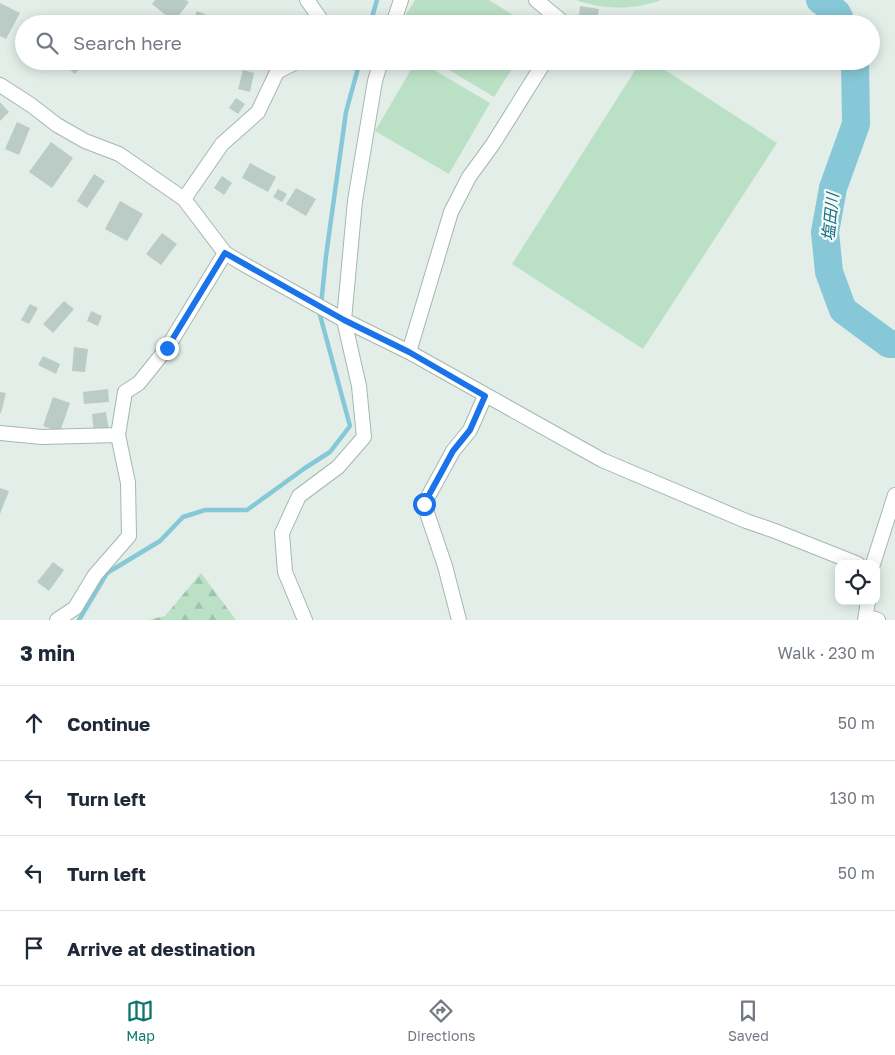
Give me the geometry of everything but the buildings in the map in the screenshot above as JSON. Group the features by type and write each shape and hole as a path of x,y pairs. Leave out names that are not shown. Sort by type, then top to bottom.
{"street":[{"path":"307,0 318,15"},
{"path":"396,15 401,0"},
{"path":"536,0 554,15"},
{"path":"184,199 222,144 258,112 277,72 281,70"},
{"path":"305,620 285,572 282,533 299,496 338,467 364,438 359,386 344,320 354,201 378,70"},
{"path":"409,352 451,212 469,177 539,70"},
{"path":"0,85 57,125 85,140 119,154 184,199 225,253 326,310 409,352 602,460 746,521 848,560"},
{"path":"57,620 75,608 95,575 130,536 128,483 118,435 125,392 139,383 167,348 225,253"},
{"path":"458,620 445,566 424,504 453,451 470,430 485,396"},
{"path":"0,433 42,437 118,435"},
{"path":"874,560 895,495"},
{"path":"868,605 870,618"}],"green space":[{"path":"415,0 489,0 513,15 406,15"},
{"path":"576,0 661,0 640,6 619,8 597,6"},
{"path":"411,70 434,70 490,103 449,174 375,131"},
{"path":"449,70 511,70 494,97"},
{"path":"635,70 665,70 777,143 643,349 512,264"},
{"path":"201,573 236,620 148,620 165,616"}],"waterway":[{"path":"373,15 377,0"},
{"name":"塩田川","path":"820,0 838,15"},
{"path":"79,620 107,573 160,541 183,517 205,510 247,510 330,452 350,426 320,315 326,256 346,112 358,70"},
{"name":"塩田川","path":"855,70 856,124 833,188 825,232 829,272 843,310 889,344 895,344"}],"route":[{"path":"167,348 225,253 344,320 409,352 485,396 470,430 453,451 424,504"}]}
